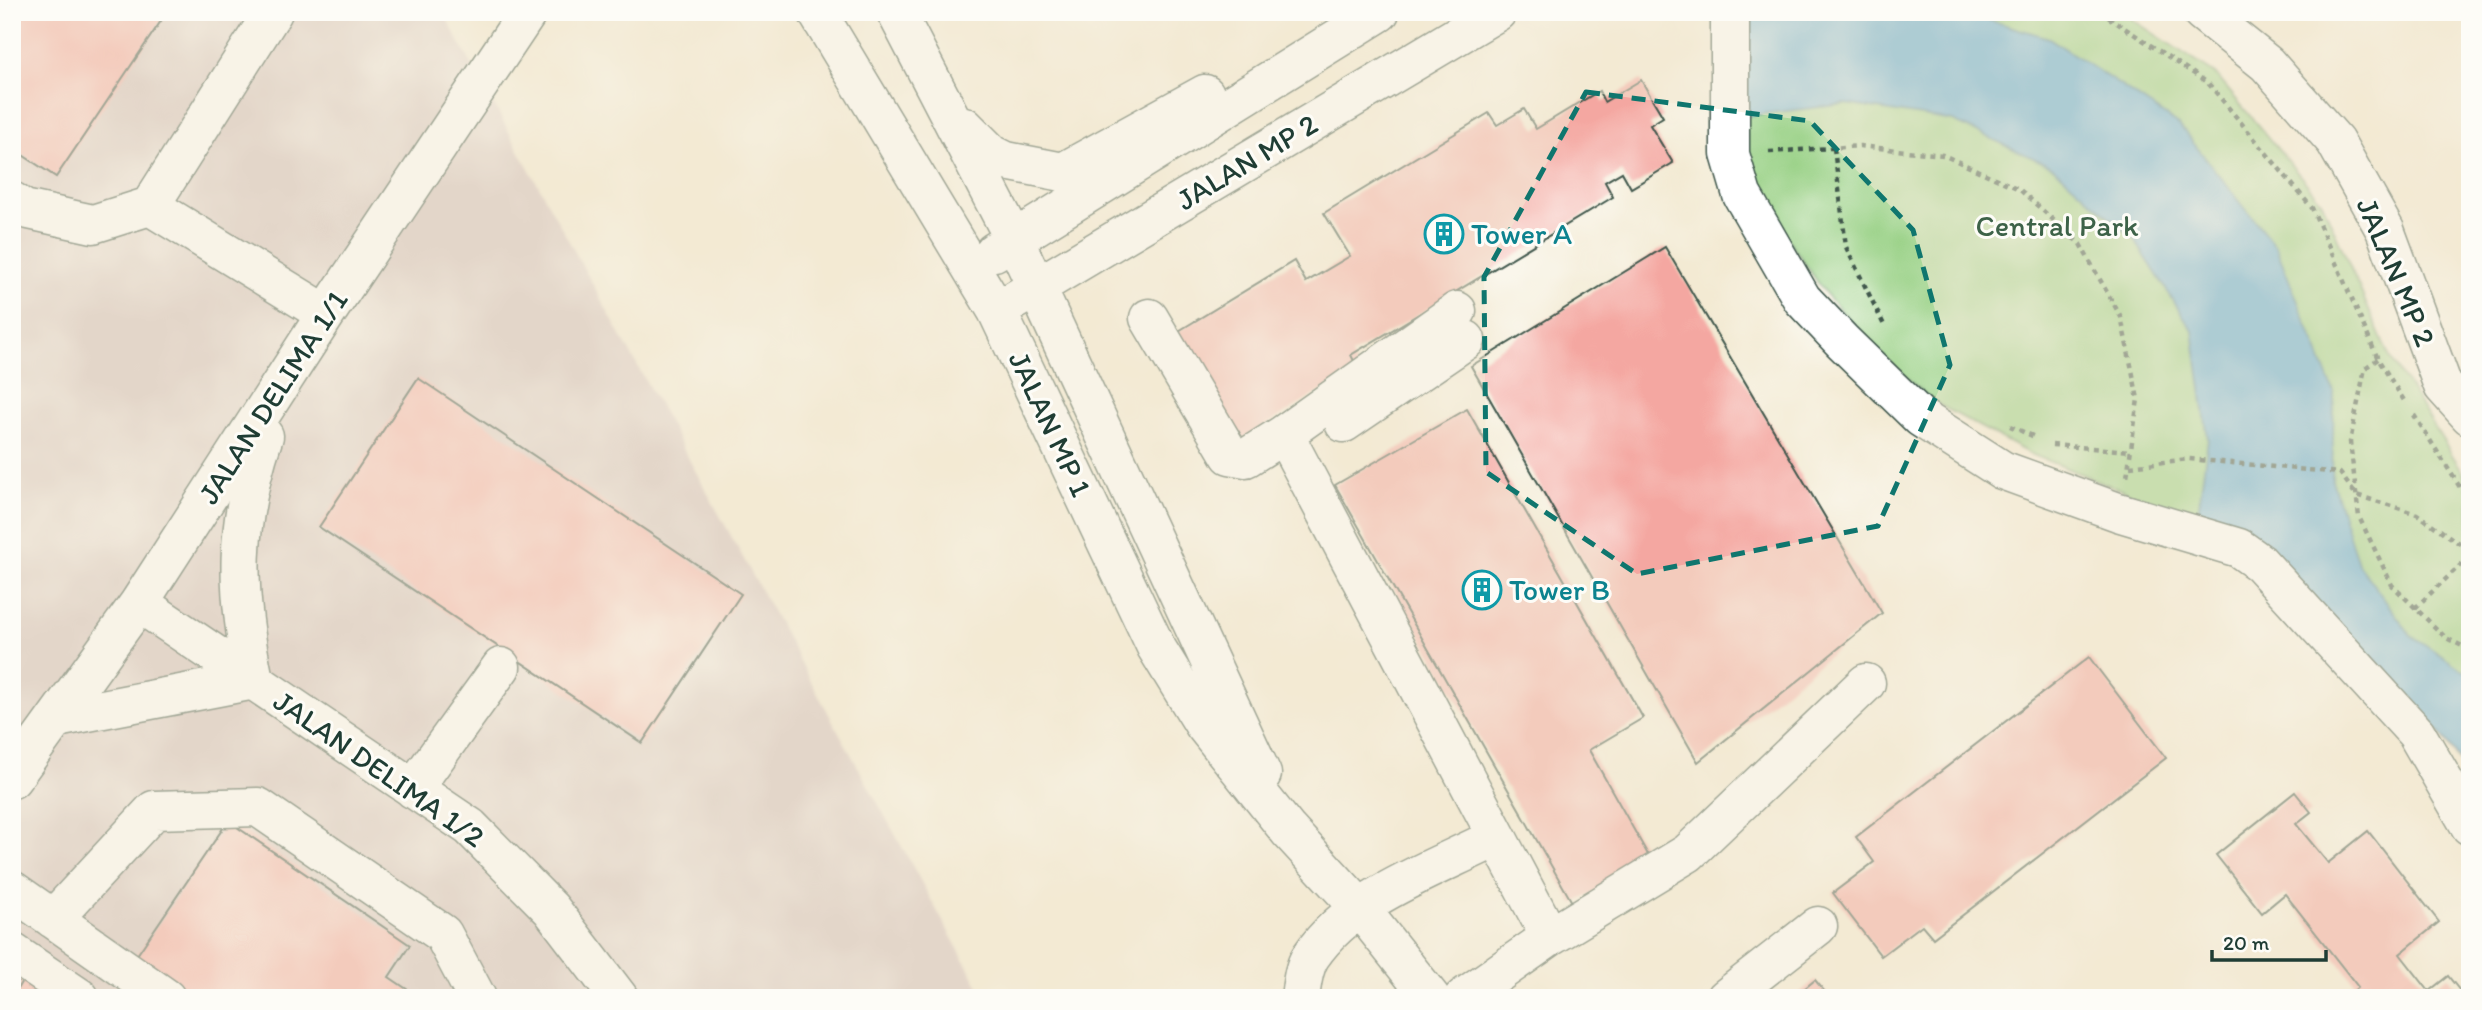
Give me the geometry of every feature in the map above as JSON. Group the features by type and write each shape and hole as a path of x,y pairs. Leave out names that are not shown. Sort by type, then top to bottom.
{"street":[{"path":"12,201 24,209 93,224 150,206 273,12"},
{"name":"JALAN DELIMA 1/1","path":"12,779 139,603 326,314 528,12"},
{"name":"JALAN MP 1","path":"817,12 997,311 1156,648 1204,724 1288,830 1359,907 1431,998"},
{"name":"JALAN MP 1","path":"896,12 1014,241 1288,830"},
{"name":"JALAN MP 2","path":"997,311 1497,12"},
{"path":"1730,12 1730,154 1742,195 1802,299 1920,418 2002,470 2118,512 2239,548 2260,563 2416,733 2470,826"},
{"name":"JALAN MP 2","path":"2202,12 2267,64 2335,141 2385,230 2443,386 2470,416"},
{"path":"945,107 992,154 1006,161 1063,172 1241,74 1366,22"},
{"name":"JALAN MP 2","path":"971,265 1366,22"},
{"path":"150,206 326,314"},
{"path":"1149,318 1230,455 1246,458 1290,445 1462,325"},
{"path":"56,718 254,680 243,632 239,583 241,533 248,484 281,384"},
{"path":"1290,445 1549,937"},
{"name":"JALAN DELIMA 1/2","path":"139,603 470,827 533,891 619,998"},
{"path":"413,789 501,667"},
{"path":"1462,998 1549,937 1688,853 1866,683"},
{"path":"53,919 155,810 258,807 443,934 477,998"},
{"path":"1300,998 1304,970 1311,956 1359,907 1495,838"},
{"path":"12,890 166,998"},
{"path":"1726,998 1818,926"},
{"path":"12,952 79,998"}],"path":[{"path":"2100,12 2208,83 2312,208 2378,359 2470,503"},
{"path":"1730,154 1860,146 1943,155 2019,189 2080,244 2121,317 2138,399 2130,466 2118,512"},
{"path":"1834,148 1846,247 1890,336"},
{"path":"2378,359 2365,368 2350,442 2359,517 2392,585 2446,638 2470,650"},
{"path":"2007,425 2052,445 2131,451"},
{"path":"2130,466 2189,459 2340,473 2356,495 2417,514 2470,554 2415,608"}],"highlighted area":[{"path":"1586,92 1810,121 1913,230 1950,365 1878,526 1637,574 1486,472 1484,277"}],"shaded area":[{"path":"12,12 443,12 985,998 12,998"}],"green space":[{"name":"Central Park","path":"1735,12 2121,12 2215,74 2322,202 2388,354 2470,483 2470,778 2448,743 2377,662 2197,520 2028,453 1932,401 1875,349 1826,294 1766,208 1735,117"}],"water":[{"path":"1735,12 1962,12 2049,38 2179,125 2276,247 2334,392 2332,480 2358,564 2411,635 2470,675 2470,778 2448,743 2377,662 2197,520 2208,439 2193,331 2134,239 2053,167 1953,121 1846,104 1735,117"}],"building":[{"path":"12,12 167,12 56,177 12,148"},
{"name":"Tower A","path":"1641,80 1663,117 1650,125 1673,163 1631,188 1622,172 1605,182 1613,197 1351,355 1358,369 1241,440 1177,332 1294,261 1306,282 1350,256 1324,213 1489,113 1497,125 1524,109 1536,129 1599,91 1604,102"},
{"path":"1665,247 1882,613 1698,762 1471,366"},
{"path":"418,378 741,594 642,743 319,527"},
{"name":"Tower B","path":"1467,409 1643,718 1589,750 1651,860 1573,904 1335,485"},
{"path":"2089,657 2166,758 1933,938 1922,925 1881,956 1833,893 1874,862 1856,837"},
{"path":"2295,792 2311,812 2296,824 2328,863 2368,831 2439,922 2400,954 2429,991 2448,976 2464,996 2346,998 2358,987 2285,894 2262,913 2216,855"},
{"path":"228,821 410,945 389,977 420,998 181,998 131,964"},
{"path":"27,972 63,998 12,998"},
{"path":"1815,980 1830,998 1793,998"}],"place":[{"name":"Tower A","path":"1444,234"},
{"name":"Tower B","path":"1482,590"}]}
